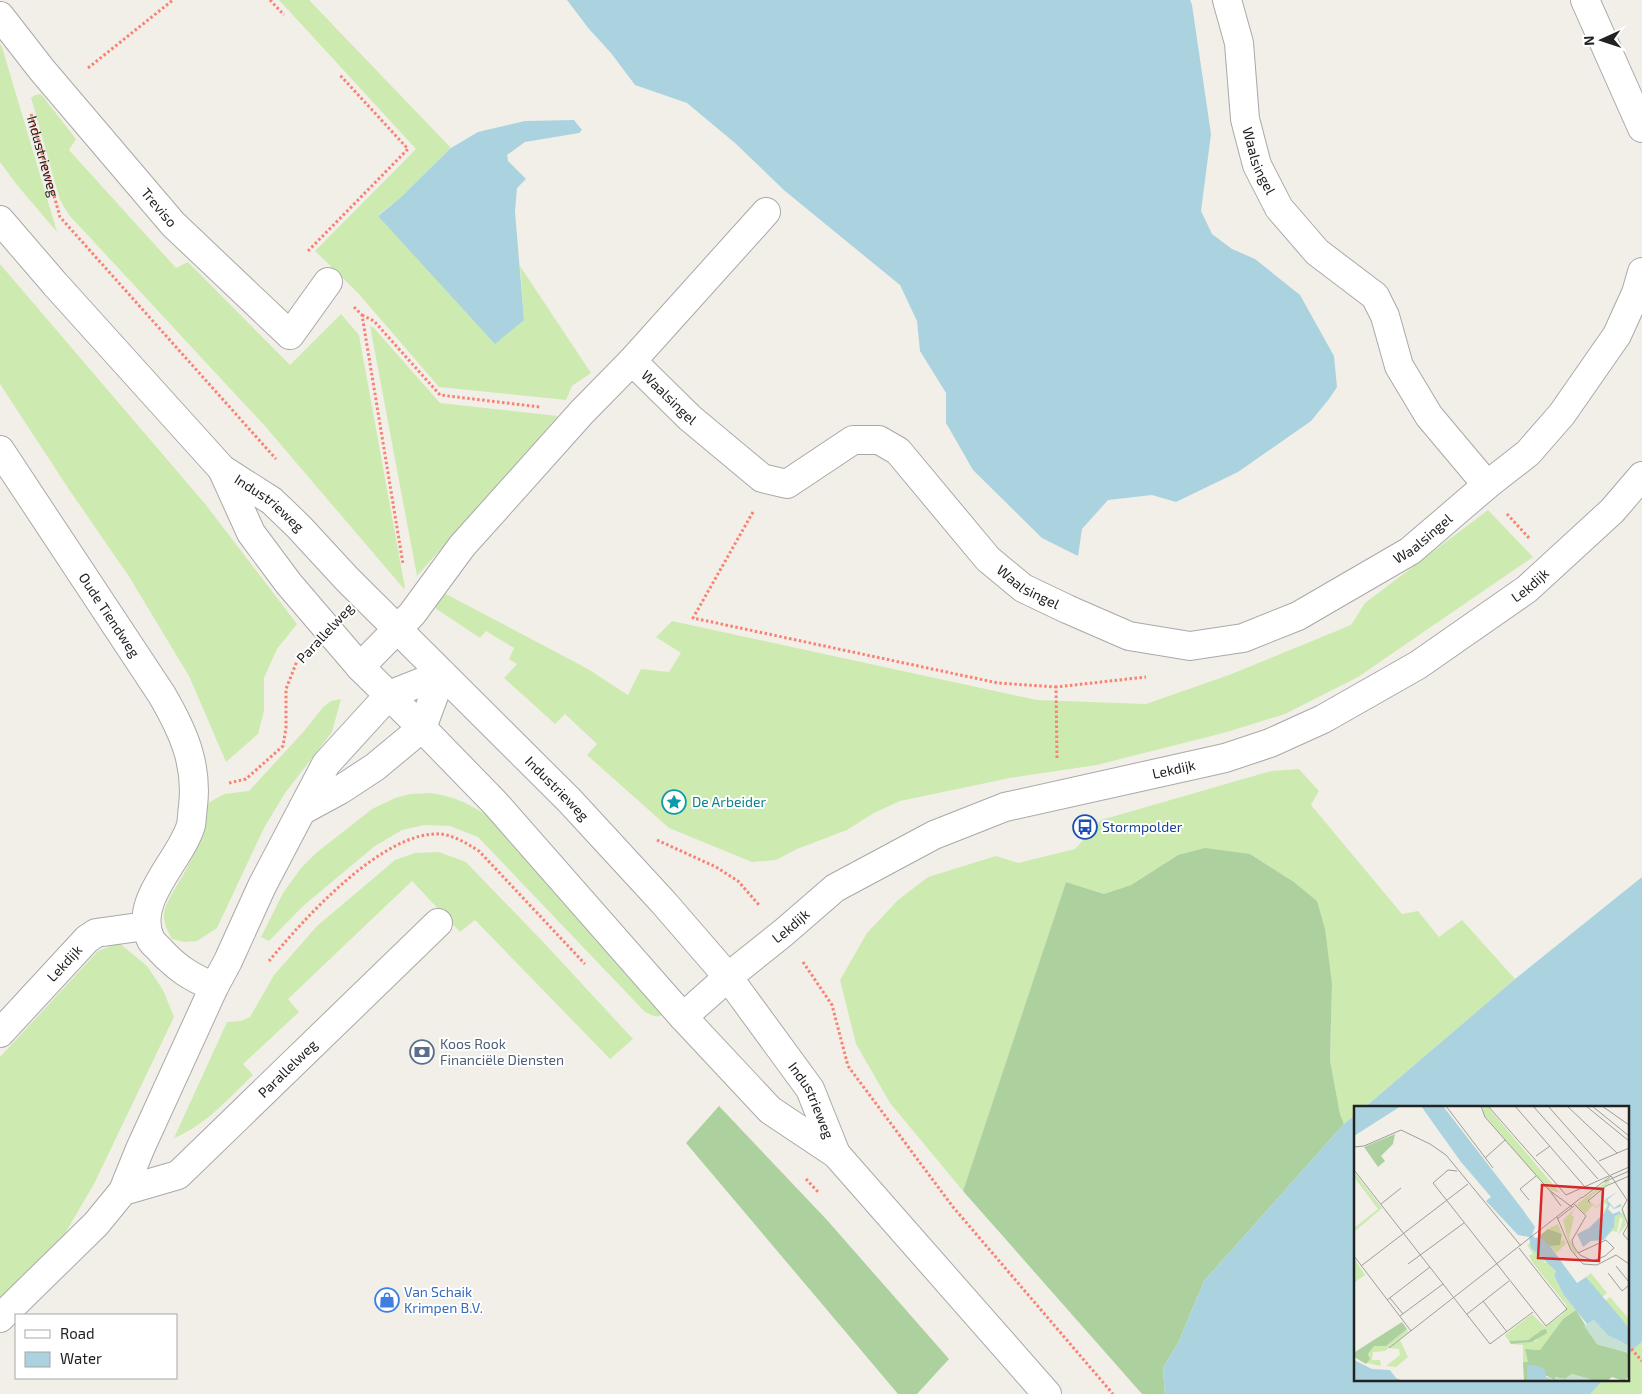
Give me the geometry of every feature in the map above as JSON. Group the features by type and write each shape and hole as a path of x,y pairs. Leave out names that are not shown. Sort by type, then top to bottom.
{"street":[{"name":"Waalsingel","path":"1227,0 1239,43 1245,118 1257,165 1279,208 1318,252 1375,296 1385,316 1399,366 1429,416 1487,485"},
{"path":"1585,0 1642,128"},
{"name":"Treviso","path":"0,16 42,70 173,224 290,335 328,282"},
{"name":"Waalsingel","path":"360,667 405,622 462,546 766,212"},
{"name":"Industrieweg","path":"0,220 55,284 222,469 272,501 405,622 442,674 570,801 664,903 728,977 810,1089 836,1154"},
{"name":"Waalsingel","path":"632,361 690,418 762,478 788,484 853,440 879,440 898,451 988,559 1023,588 1067,610 1130,636 1190,646 1243,638 1298,616 1410,551 1487,485 1528,453 1562,414 1617,335 1636,293 1642,272"},
{"name":"Oude Tiendweg","path":"0,450 178,722 188,748 195,790"},
{"name":"Industrieweg","path":"222,469 251,533 288,584 360,667 496,804 683,1017 770,1110 836,1154 1047,1394"},
{"name":"Lekdijk","path":"683,1017 835,888 934,835 1005,807 1225,758 1270,743 1323,719 1418,665 1527,589 1612,511 1642,476"},
{"path":"0,1318 96,1224 123,1191 140,1149 262,886 326,764 389,695 442,674"},
{"path":"303,810 340,790 375,767 422,728 442,674"},
{"path":"195,790 190,826 178,852 147,907 146,926 151,941 171,961 192,978 214,987"},
{"name":"Parallelweg","path":"123,1191 178,1175 438,923"},
{"name":"Lekdijk","path":"0,1033 86,939 96,933 146,926"}],"path":[{"path":"60,91 173,0"},
{"path":"270,0 284,15"},
{"name":"Industrieweg","path":"42,70 25,91 42,158 60,216 279,463"},
{"path":"339,74 408,149 308,252 328,282 362,314 374,321 440,395 582,412"},
{"path":"362,314 405,622"},
{"path":"771,480 693,618 998,683 1056,688 1175,674 1190,646"},
{"path":"1502,510 1535,544"},
{"name":"Parallelweg","path":"195,790 246,779 282,746 286,728 286,689 297,661 328,630"},
{"path":"1056,688 1057,764"},
{"path":"265,969 270,960 303,922 335,890 369,862 403,842 419,836 440,834 458,838 479,851 591,970"},
{"path":"783,933 832,1005 848,1066 953,1207 1113,1394"},
{"path":"800,1174 821,1195"},
{"path":"1630,1347 1642,1361"}],"green space":[{"path":"279,0 309,0 451,148 400,198 378,215 524,320 520,266 591,373 572,386 566,400 439,387 358,293 315,251 416,149"},
{"path":"0,44 2,47 57,232 0,162"},
{"path":"41,94 76,139 69,150 176,268 188,262 290,365 341,314 359,335 404,589 264,425 69,215 60,200 31,98"},
{"path":"0,264 206,505 297,624 277,649 264,678 264,711 258,734 226,762 189,676 128,575 0,384"},
{"path":"370,326 374,328 440,403 558,416 417,576"},
{"path":"1488,510 1533,557 1358,677 1285,714 1227,732 1097,765 1010,778 900,801 874,813 847,830 797,849 776,860 752,862 669,828 587,755 597,744 565,714 555,724 504,678 517,664 509,659 514,648 486,631 480,638 435,608 444,593 588,669 628,695 641,669 669,672 681,653 656,637 672,621 1037,700 1146,704 1229,675 1351,625 1365,603"},
{"path":"341,699 332,732 285,793 264,828 217,928 197,941 184,942 172,939 165,924 165,908 195,850 206,804 224,794 249,791 305,730 323,707 331,701"},
{"path":"1299,769 1319,791 1311,805 1402,914 1418,911 1439,937 1462,920 1515,979 1366,1106 1354,1106 1354,1116 1344,1124 1340,1114 1330,1060 1332,984 1317,901 1294,882 1250,854 1178,855 1131,885 1104,894 1066,882 963,1191 890,1103 856,1044 840,980 867,933 898,900 928,877 996,856 1018,863 1075,849 1101,820 1271,771"},
{"path":"431,793 461,801 488,816 664,1013 657,1017 645,1012 478,837 450,826 424,825 402,830 375,846 303,906 269,941 261,937 283,893 301,868 316,853 372,809 395,798 410,794"},
{"path":"1205,848 1250,854 1294,882 1317,901 1325,929 1332,984 1330,1060 1340,1114 1344,1124 1204,1281 1179,1341 1163,1368 1165,1394 1142,1394 963,1191 1066,882 1104,894 1131,885 1178,855"},
{"path":"439,852 466,862 633,1039 610,1059 475,920 460,932 412,881 288,999 299,1012 243,1064 253,1075 207,1118 186,1133 174,1138 227,1022 241,1021 250,1017 274,975 317,926 395,860 415,853"},
{"path":"119,943 147,966 163,990 174,1017 94,1184 63,1237 0,1299 0,1057 98,951"},
{"path":"719,1106 827,1220 949,1359 917,1394 898,1394 686,1143"},
{"path":"1642,1336 1642,1394 1587,1394 1598,1382 1630,1382 1630,1348"}],"water":[{"path":"567,0 1190,0 1211,134 1201,211 1212,234 1232,249 1255,259 1300,295 1334,356 1337,387 1311,421 1238,472 1176,502 1152,495 1108,500 1082,529 1078,556 1042,538 973,470 946,423 946,393 920,351 917,321 900,285 785,191 735,143 687,103 635,85"},
{"path":"574,120 582,130 579,133 525,142 507,155 508,161 526,179 517,188 515,211 524,320 495,344 378,216 400,198 451,148 478,132 525,121"},
{"path":"1642,877 1642,1341 1630,1353 1630,1106 1366,1106 1515,979"},
{"path":"1354,1116 1354,1382 1601,1382 1590,1394 1165,1394 1163,1368 1179,1341 1204,1281 1344,1124"}],"place":[{"name":"De Arbeider","path":"674,802"},
{"name":"Stormpolder","path":"1085,827"},
{"name":"Koos Rook Financiële Diensten","path":"422,1052"},
{"name":"Van Schaik Krimpen B.V.","path":"387,1300"}]}
